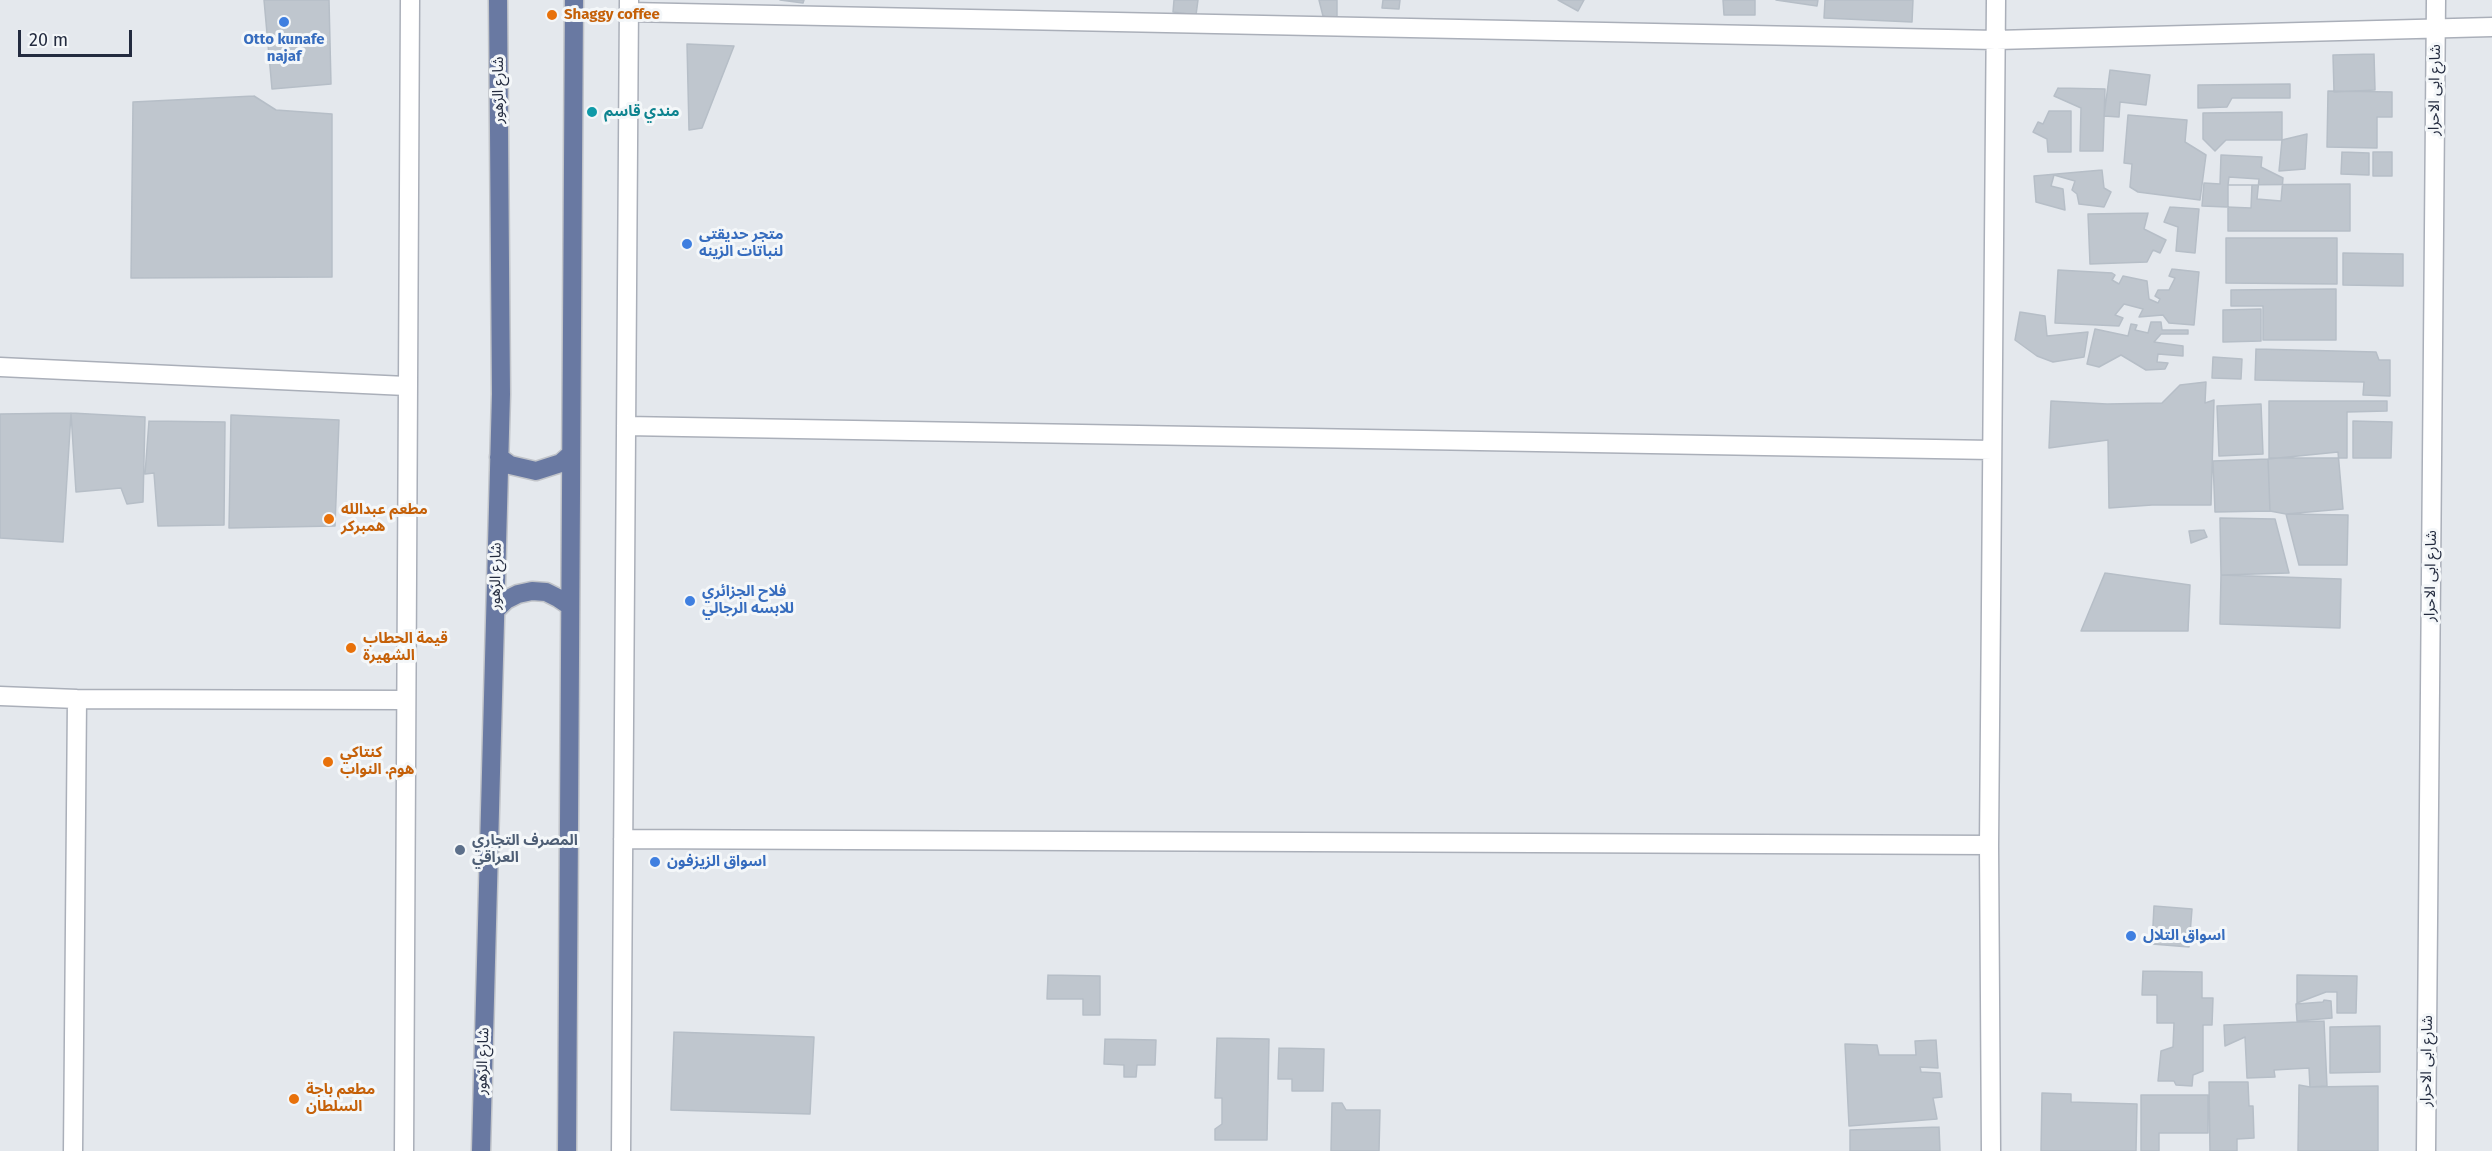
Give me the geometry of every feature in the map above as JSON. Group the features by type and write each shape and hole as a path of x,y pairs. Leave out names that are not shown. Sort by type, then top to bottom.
{"main road":[{"name":"شارع الزهور","path":"480,1151 499,457 498,0"},
{"path":"567,1151 574,0"},
{"path":"499,457 510,465 536,471 561,463 571,454"},
{"path":"495,610 506,600 532,591 546,592 570,606"}],"street":[{"path":"404,1151 406,386 410,0"},
{"path":"1991,1151 1989,844 1996,0"},
{"name":"شارع ابی الاحرار","path":"2426,1151 2436,0"},
{"path":"621,1151 629,6 1996,40 2492,27"},
{"path":"0,367 406,386"},
{"path":"626,426 1992,450"},
{"path":"0,696 77,699 406,700"},
{"path":"74,1151 77,699"},
{"path":"623,839 1989,844"}],"building":[{"path":"264,0 329,0 331,84 272,89"},
{"path":"780,0 804,0 803,3"},
{"path":"1174,0 1198,0 1196,15 1173,12"},
{"path":"1319,0 1337,0 1337,20 1323,16"},
{"path":"1383,0 1400,0 1399,9 1382,8"},
{"path":"1558,0 1584,0 1578,11"},
{"path":"1723,0 1755,0 1755,15 1724,15"},
{"path":"1776,0 1818,0 1817,6"},
{"path":"1825,0 1913,0 1912,22 1824,18"},
{"path":"687,44 734,46 702,128 689,130"},
{"path":"2374,54 2375,90 2334,92 2333,55"},
{"path":"2110,70 2150,75 2146,105 2120,102 2119,117 2104,116"},
{"path":"2290,84 2290,98 2232,98 2227,107 2198,108 2198,85"},
{"path":"2058,88 2105,89 2103,151 2080,151 2081,108 2054,96"},
{"path":"2328,91 2392,92 2392,117 2377,117 2377,148 2327,147"},
{"path":"254,96 276,110 332,114 332,277 131,278 133,102"},
{"path":"2049,111 2071,111 2071,152 2048,152 2047,139 2033,132 2038,122 2043,124"},
{"path":"2282,112 2282,140 2226,140 2215,151 2203,139 2203,113"},
{"path":"2128,115 2187,120 2185,142 2206,155 2200,200 2138,192 2130,187 2132,164 2124,163"},
{"path":"2307,134 2305,169 2279,171 2282,140"},
{"path":"2342,152 2369,153 2369,175 2341,174"},
{"path":"2373,152 2392,152 2392,176 2373,176"},
{"path":"2221,155 2262,157 2261,167 2283,178 2281,201 2257,199 2259,179 2229,177 2228,185 2252,185 2251,208 2202,206 2204,183 2220,184"},
{"path":"2102,170 2104,188 2111,192 2104,207 2079,204 2077,194 2072,190 2075,181 2054,175 2051,186 2063,189 2065,210 2036,202 2034,176"},
{"path":"2350,184 2350,231 2228,231 2228,185"},
{"path":"2170,207 2199,209 2195,253 2176,251 2178,227 2164,222"},
{"path":"2148,213 2144,229 2166,240 2160,253 2153,250 2147,262 2090,264 2088,214"},
{"path":"2226,238 2337,238 2337,284 2226,283"},
{"path":"2343,253 2403,254 2403,286 2343,285"},
{"path":"2172,269 2199,272 2194,325 2169,323 2163,315 2139,317 2143,309 2124,304 2115,315 2123,318 2119,326 2055,323 2058,270 2112,273 2115,275 2112,280 2119,284 2123,276 2147,281 2149,299 2158,303 2160,299 2155,296 2158,290 2169,290 2175,278 2169,276"},
{"path":"2336,289 2336,340 2263,340 2263,306 2231,306 2231,290"},
{"path":"2261,309 2261,341 2223,342 2223,310"},
{"path":"2020,312 2045,316 2047,336 2088,332 2084,357 2053,362 2037,356 2015,340"},
{"path":"2151,322 2161,322 2162,330 2188,330 2188,334 2161,334 2154,342 2183,346 2183,356 2158,354 2157,362 2168,363 2165,369 2146,370 2121,355 2099,367 2087,364 2095,329 2128,336 2131,324 2137,325 2135,330 2148,333"},
{"path":"2256,349 2376,352 2379,360 2390,360 2390,396 2363,395 2364,382 2255,380"},
{"path":"2213,357 2242,359 2241,379 2212,378"},
{"path":"2206,382 2205,403 2214,400 2211,505 2109,508 2108,440 2049,448 2051,401 2107,404 2162,403 2180,385"},
{"path":"2269,401 2387,401 2387,411 2347,412 2347,458 2269,458"},
{"path":"2261,404 2263,454 2219,456 2217,406"},
{"path":"71,413 145,417 143,502 127,504 121,488 76,492"},
{"path":"71,413 63,542 0,538 0,414"},
{"path":"231,415 339,420 335,526 229,528"},
{"path":"149,421 225,422 224,525 158,526 154,473 145,474"},
{"path":"2353,421 2392,422 2391,458 2353,458"},
{"path":"2338,452 2343,509 2286,514 2270,511 2268,459"},
{"path":"2268,459 2270,511 2215,512 2213,461"},
{"path":"2286,514 2348,515 2347,565 2299,565"},
{"path":"2220,518 2275,519 2289,573 2221,575"},
{"path":"2204,530 2207,537 2191,543 2189,531"},
{"path":"2105,573 2190,585 2188,631 2081,631"},
{"path":"2221,575 2341,579 2340,628 2220,624"},
{"path":"2154,906 2192,909 2189,947 2152,944"},
{"path":"2143,971 2202,972 2202,998 2213,998 2212,1025 2203,1025 2203,1071 2193,1075 2192,1086 2176,1085 2174,1081 2158,1081 2161,1051 2173,1047 2174,1023 2157,1023 2157,995 2142,995"},
{"path":"1048,975 1100,976 1100,1015 1083,1015 1083,999 1047,999"},
{"path":"2297,975 2357,976 2356,1013 2337,1013 2337,992 2326,992 2297,1003"},
{"path":"2324,1000 2331,1001 2332,1018 2297,1021 2296,1004 2323,1002"},
{"path":"2324,1021 2327,1086 2310,1087 2309,1068 2274,1070 2275,1077 2247,1078 2245,1037 2225,1046 2224,1025"},
{"path":"2380,1026 2380,1072 2330,1073 2330,1027"},
{"path":"674,1032 814,1037 810,1114 671,1110"},
{"path":"1217,1038 1269,1039 1267,1140 1215,1140 1215,1129 1222,1124 1222,1098 1215,1098"},
{"path":"1105,1039 1156,1040 1155,1065 1137,1065 1136,1077 1124,1077 1124,1065 1104,1064"},
{"path":"1936,1040 1938,1068 1920,1067 1921,1072 1940,1073 1942,1097 1933,1098 1937,1119 1849,1126 1845,1044 1877,1045 1879,1055 1916,1055 1915,1041"},
{"path":"1279,1048 1324,1049 1323,1091 1292,1091 1292,1079 1278,1079"},
{"path":"2209,1082 2248,1082 2249,1106 2253,1106 2254,1138 2237,1139 2237,1151 2210,1151"},
{"path":"2299,1085 2310,1087 2378,1086 2378,1151 2298,1151"},
{"path":"2042,1093 2071,1094 2071,1102 2137,1104 2136,1151 2041,1151"},
{"path":"2141,1095 2208,1095 2208,1133 2159,1133 2159,1151 2141,1151"},
{"path":"1332,1103 1342,1103 1346,1110 1380,1110 1379,1151 1331,1151"},
{"path":"1939,1127 1940,1151 1850,1151 1850,1130"}],"place":[{"name":"Shaggy coffee","path":"552,15"},
{"name":"Otto kunafe najaf","path":"284,22"},
{"name":"مندي قاسم","path":"592,112"},
{"name":"متجر حديقتي لنباتات الزينه","path":"687,244"},
{"name":"مطعم عبدالله همبركر","path":"329,519"},
{"name":"فلاح الجزائري للابسه الرجالي","path":"690,601"},
{"name":"قيمة الحطاب الشهيرة","path":"351,648"},
{"name":"كنتاكي هوم. النواب","path":"328,762"},
{"name":"المصرف التجاري العراقي","path":"460,850"},
{"name":"اسواق الزيزفون","path":"655,862"},
{"name":"اسواق التلال","path":"2131,936"},
{"name":"مطعم باجة السلطان","path":"294,1099"}]}
